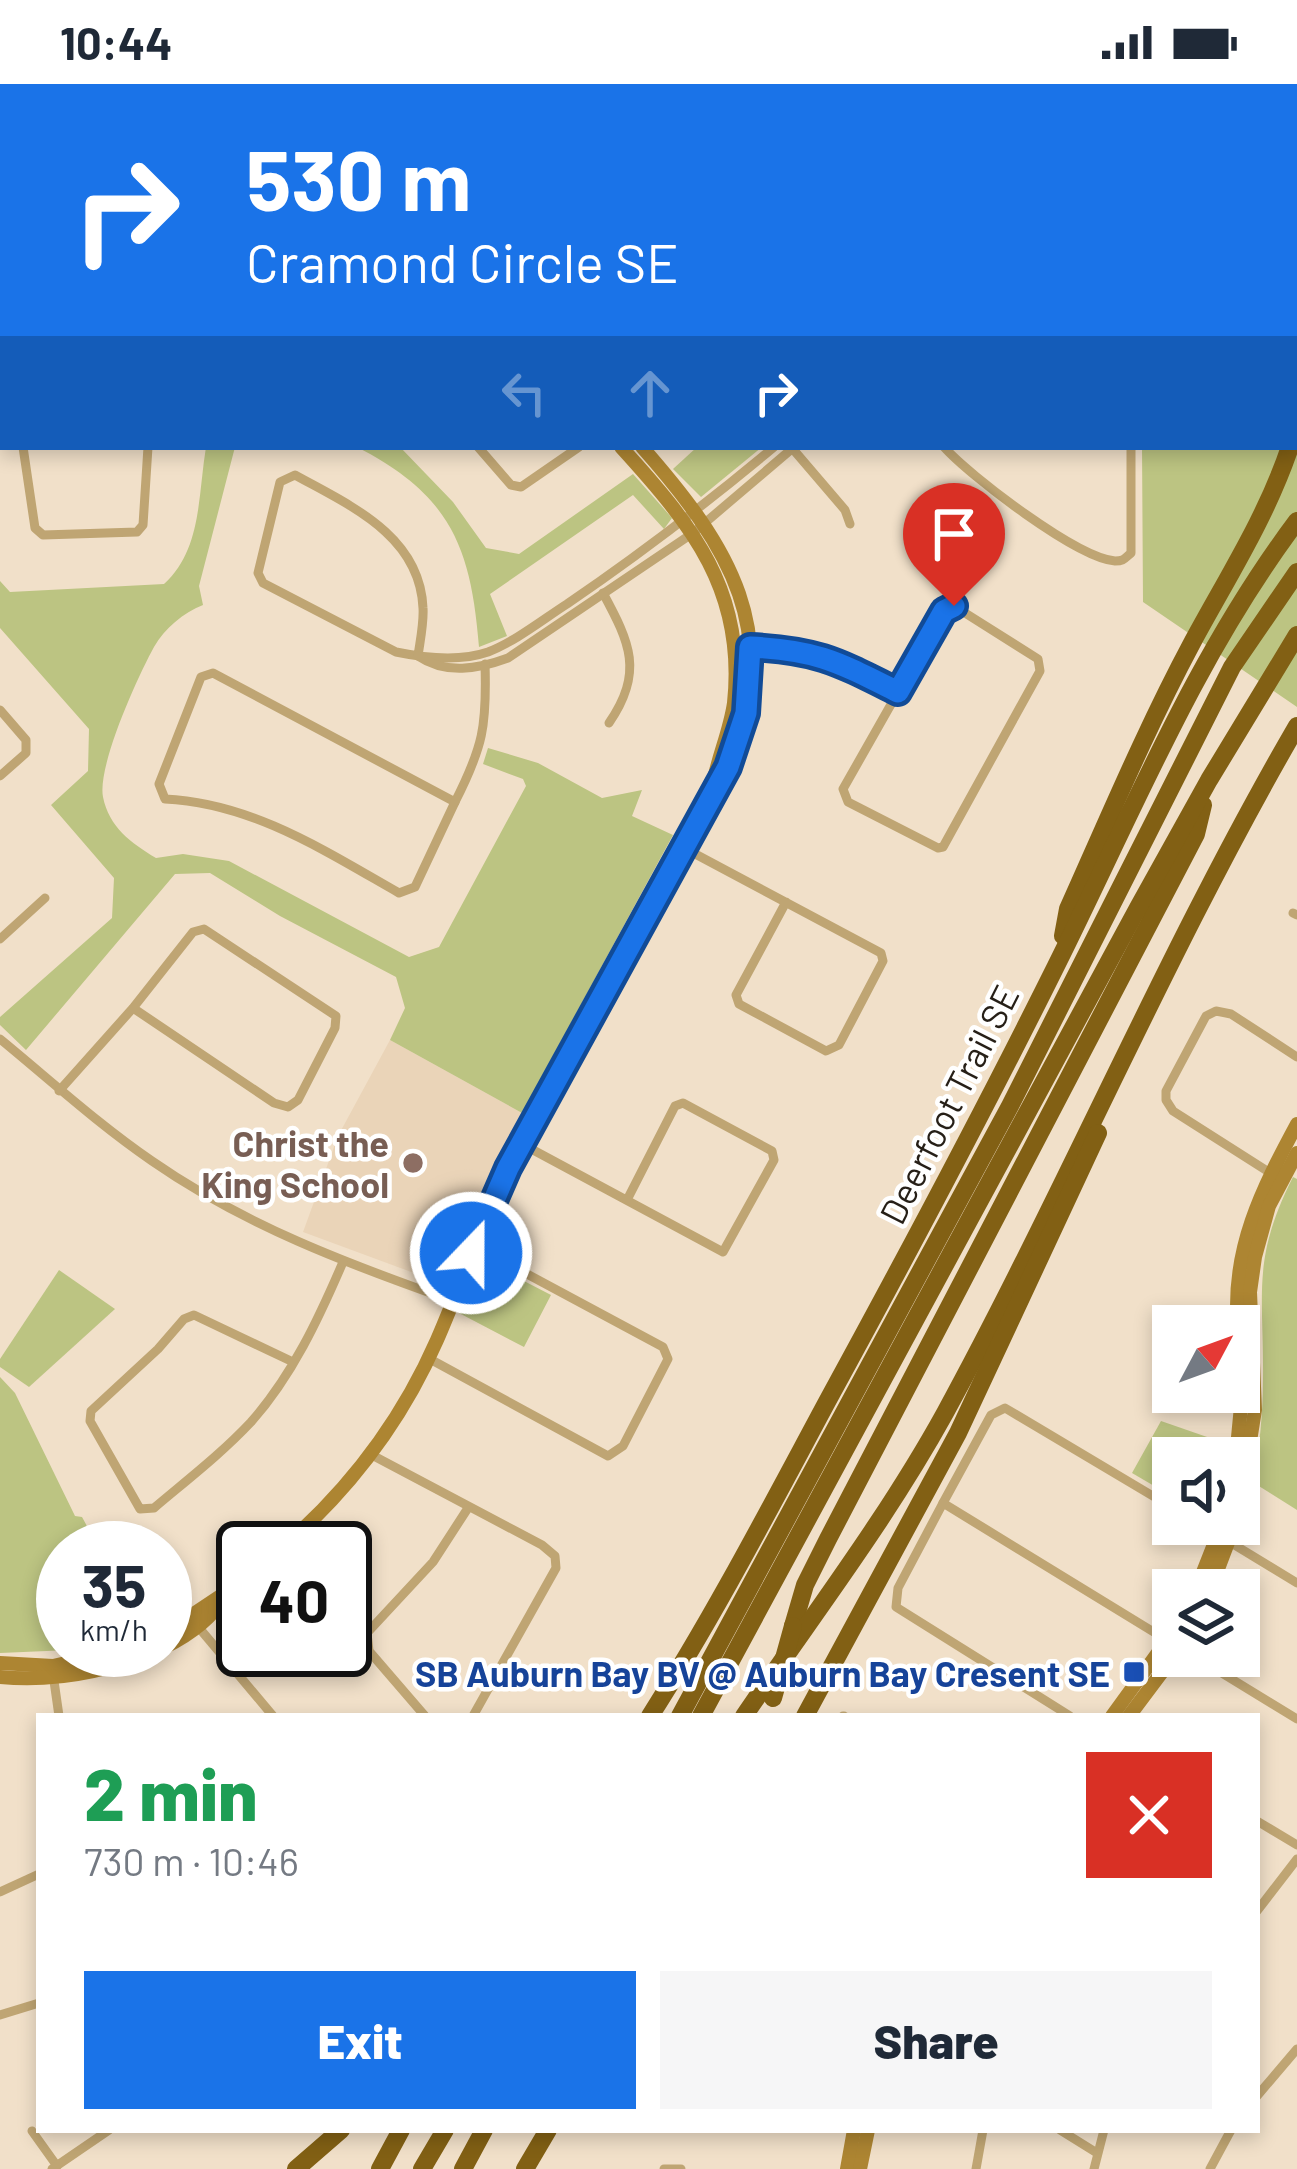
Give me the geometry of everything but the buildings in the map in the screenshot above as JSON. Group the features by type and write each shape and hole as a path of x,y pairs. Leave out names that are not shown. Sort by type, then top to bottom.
{"highway":[{"path":"1057,964 1068,909 1192,643 1271,501 1289,450"},
{"name":"Deerfoot Trail SE","path":"652,1713 912,1245 1057,964 1194,680 1241,600 1297,521"},
{"path":"682,1713 1010,1106 1232,668 1297,572"},
{"name":"Deerfoot Trail SE","path":"703,1713 1209,780 1297,635"},
{"path":"745,1713 852,1563 944,1414 1231,846 1297,726"},
{"path":"770,1707 805,1586 1196,835 1209,780"},
{"path":"808,1713 958,1433 1157,1006 1159,992"},
{"path":"643,1713 672,1682"},
{"path":"293,2169 338,2133"},
{"path":"380,2169 399,2133"},
{"path":"422,2169 443,2133"},
{"path":"463,2169 482,2133"},
{"path":"525,2169 546,2133"}],"street":[{"path":"23,450 35,528 43,536 137,532 143,525 148,450"},
{"path":"481,450 511,485 521,488 575,450"},
{"path":"624,450 695,522"},
{"path":"310,1521 340,1494 370,1454 428,1358 482,1223 740,739 746,713 743,607 727,562 644,450"},
{"path":"695,522 771,450"},
{"path":"418,656 434,667 485,667 534,642 789,450"},
{"path":"795,450 845,510 850,524"},
{"path":"947,450 982,482 1059,535 1112,561 1131,553 1130,450"},
{"path":"418,656 424,607 414,572 394,539 372,518 295,475 280,482 258,573 263,583 396,652 418,656 458,657 484,653 601,588"},
{"path":"601,588 626,638 630,669 626,698 609,723"},
{"path":"954,606 1038,659 1040,671 943,847 848,802 843,790 898,692 944,611 954,606"},
{"path":"743,648 806,651 898,692"},
{"path":"455,802 213,673 201,677 159,784 165,799 205,800 246,812 399,893 415,887 475,764 487,722 484,653"},
{"path":"0,710 26,740 26,753 0,776"},
{"path":"684,848 786,902 881,953 883,961 839,1045 826,1051 739,1004 736,995 786,902"},
{"path":"0,939 45,898"},
{"path":"59,1091 193,932 204,929 336,1016 335,1028 298,1100 288,1107 172,1038 133,1008"},
{"path":"1276,1177 1173,1111 1166,1091 1206,1016 1216,1010 1226,1011 1297,1057"},
{"path":"0,1039 153,1162 218,1202 343,1262 453,1301"},
{"path":"522,1144 723,1252 774,1160 772,1151 683,1103 675,1106 628,1198"},
{"path":"1251,1437 1255,1410 1252,1276 1276,1177 1297,1124"},
{"path":"1240,1305 1243,1248 1252,1212 1297,1153"},
{"path":"293,1362 194,1315 184,1319 91,1412 90,1420 140,1510 154,1508 252,1420 293,1362 319,1319 343,1262"},
{"path":"428,1358 608,1456 622,1446 668,1359 663,1347 514,1268 494,1267"},
{"path":"1065,1713 896,1607 898,1588 991,1415 1005,1408 1152,1496"},
{"path":"370,1454 550,1550 556,1568 475,1713"},
{"path":"943,1503 1152,1627"},
{"path":"422,1713 369,1652 365,1641 433,1562 468,1508"},
{"path":"1240,1545 1297,1583"},
{"path":"192,1625 216,1604"},
{"path":"195,1623 270,1713"},
{"path":"0,1663 36,1669"},
{"path":"1114,1713 1152,1663"},
{"path":"0,1676 36,1673"},
{"path":"54,1677 59,1713"},
{"path":"1131,1713 1158,1677"},
{"path":"1228,1677 1297,1719"},
{"path":"1260,1823 1297,1846"},
{"path":"1260,1907 1297,1859"},
{"path":"0,1892 36,1875"},
{"path":"0,2015 36,2004"},
{"path":"1260,2092 1297,2049"},
{"path":"32,2131 54,2167 105,2133"},
{"path":"847,2169 853,2133"},
{"path":"860,2169 867,2133"},
{"path":"976,2169 982,2133"},
{"path":"1065,2133 1097,2153"},
{"path":"1094,2169 1103,2133"},
{"path":"1210,2169 1229,2133"},
{"path":"664,2169 681,2169"}],"shaded area":[{"name":"Christ the King School","path":"390,1040 522,1113 465,1229 450,1277 441,1283 303,1232 338,1136"}],"green space":[{"path":"206,450 234,450 199,586 203,605 175,622 154,647 106,765 106,808 130,840 156,858 183,854 229,861 409,957 439,947 526,786 523,779 483,764 488,748 538,763 602,798 642,790 632,816 673,835 522,1113 390,1040 405,1008 396,977 210,873 175,874 26,1050 0,1025 0,1017 112,918 114,878 51,805 88,771 89,729 0,628 0,581 10,592 164,584 185,555"},
{"path":"362,450 403,450 453,502 486,548 519,554 633,474 672,518 664,529 633,495 490,594 507,636 479,647 470,580 450,527 414,484"},
{"path":"694,450 758,450 701,497 673,469"},
{"path":"1142,450 1297,450 1297,707 1143,602"},
{"path":"1293,1177 1297,1179 1297,1510 1260,1487 1263,1277 1280,1206"},
{"path":"477,1262 492,1280 524,1281 551,1295 524,1347 459,1313"},
{"path":"59,1270 115,1309 29,1387 0,1367 0,1359"},
{"path":"0,1377 15,1393 75,1516 84,1521 36,1521 36,1651 0,1653"},
{"path":"1161,1421 1207,1437 1152,1437"},
{"path":"1152,1437 1152,1485 1132,1473"}],"place":[{"name":"Christ the King School","path":"413,1163"},
{"name":"SB Auburn Bay BV @ Auburn Bay Cresent SE","path":"1134,1672"}],"route":[{"path":"471,1253 508,1168 728,767 746,713 750,647 806,651 898,692 944,611 954,606"}]}
